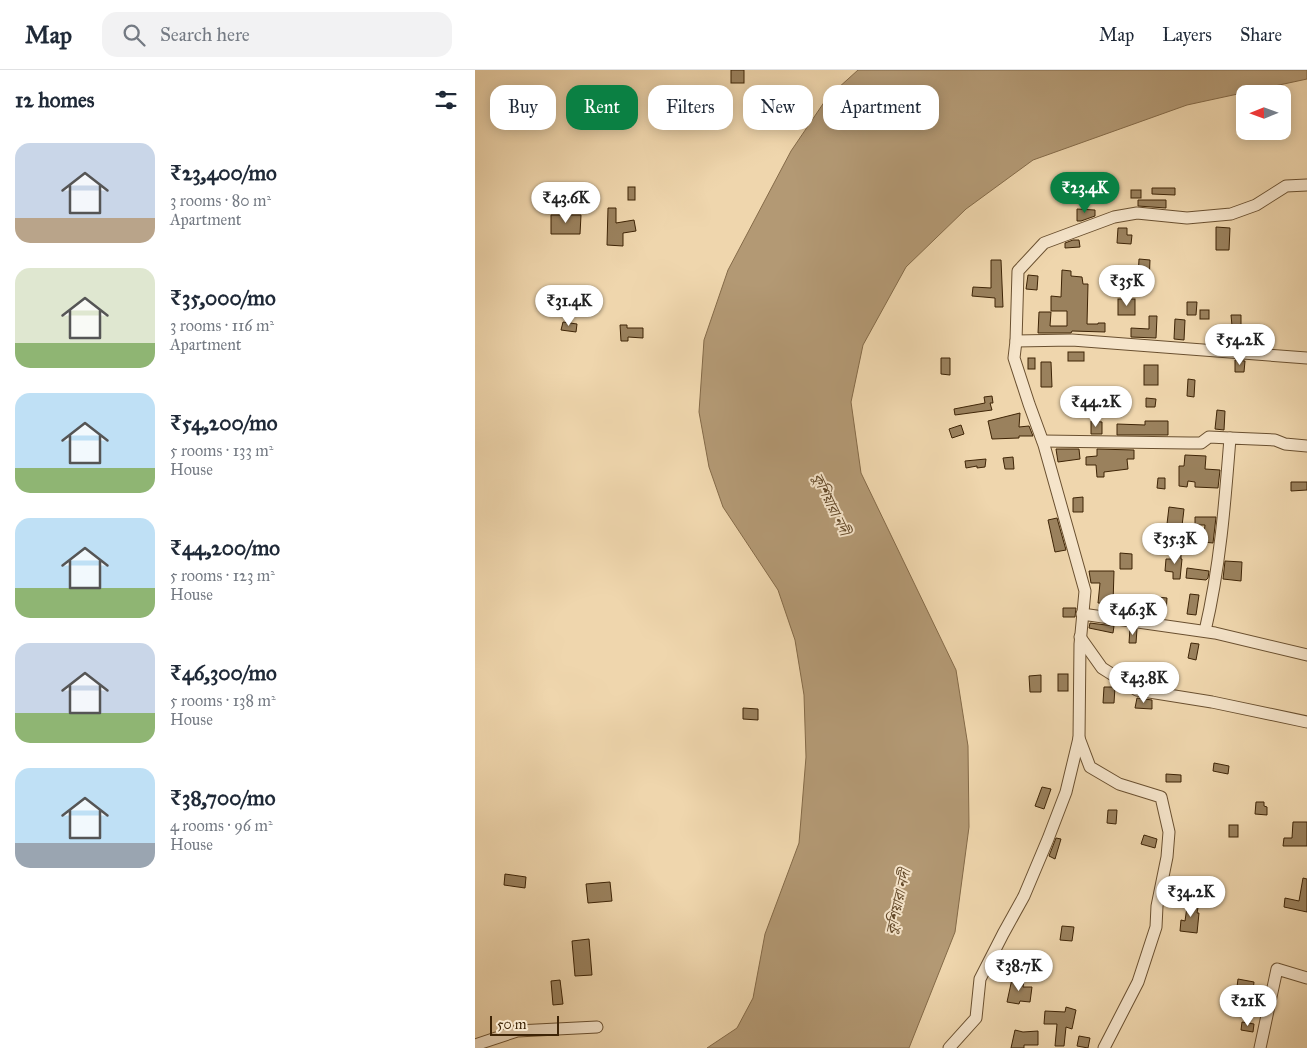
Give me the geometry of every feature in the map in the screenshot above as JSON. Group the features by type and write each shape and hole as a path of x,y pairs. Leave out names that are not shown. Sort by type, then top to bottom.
{"street":[{"path":"949,1048 976,1018 980,979 1024,896 1048,839 1066,792 1079,738 1080,637 1085,591 1043,441 1014,358 1018,271 1044,243 1113,218 1137,213 1187,218 1231,214 1256,205 1286,186 1307,185"},
{"path":"1016,341 1072,340 1307,358"},
{"path":"1043,441 1181,444 1201,442 1209,436 1275,440 1285,444 1307,446"},
{"path":"1205,631 1213,598 1221,540 1230,438"},
{"path":"1083,614 1205,631 1307,655"},
{"path":"1080,637 1102,668 1137,690 1213,702 1307,722"},
{"path":"1079,738 1091,767 1119,784 1161,797 1169,832 1167,857 1157,906 1156,927 1139,982 1103,1048"},
{"path":"1260,1048 1277,969 1307,978"},
{"path":"475,1045 517,1031 597,1027"}],"water":[{"name":"কুশিয়ারা নদী","path":"858,70 1307,70 1307,79 1279,85 1236,85 1236,94 1187,105 1033,160 966,209 906,267 863,345 851,402 861,473 956,670 968,746 969,827 955,932 909,1048 707,1048 737,1028 753,998 765,934 799,843 806,757 804,695 795,640 778,590 723,507 709,467 699,412 704,340 728,270 791,151 805,130 813,130 813,119 823,104 823,130 939,130 939,85 841,85"}],"building":[{"path":"731,70 744,70 744,83 731,83"},
{"path":"628,187 635,187 635,200 628,200"},
{"path":"1152,188 1175,188 1175,195 1152,194"},
{"path":"1131,190 1141,190 1141,198 1131,198"},
{"path":"1138,200 1166,200 1166,208 1138,206"},
{"path":"608,208 616,208 616,223 634,220 636,231 623,233 623,246 607,245"},
{"path":"1077,209 1095,210 1095,216 1077,221"},
{"path":"551,215 581,215 580,234 551,234"},
{"path":"1216,227 1230,228 1229,250 1216,250"},
{"path":"1118,228 1127,228 1127,235 1132,235 1131,244 1117,243"},
{"path":"1079,240 1080,247 1065,248 1065,243"},
{"path":"1139,259 1150,260 1149,284 1140,283 1140,277 1138,277"},
{"path":"991,260 1001,260 1003,307 995,307 995,298 972,296 973,287 991,288"},
{"path":"1062,270 1071,271 1071,276 1082,277 1083,284 1088,284 1087,324 1105,323 1105,332 1038,333 1039,312 1051,312 1050,326 1067,326 1067,311 1051,311 1051,296 1061,297"},
{"path":"1028,275 1038,276 1037,290 1026,289"},
{"path":"1118,299 1135,299 1135,315 1118,315"},
{"path":"1187,302 1197,302 1196,315 1187,315"},
{"path":"1200,310 1209,310 1209,319 1200,319"},
{"path":"1231,315 1241,315 1241,326 1232,326"},
{"path":"1149,316 1157,316 1156,338 1131,337 1131,328 1149,329"},
{"path":"1175,319 1185,320 1184,340 1174,339"},
{"path":"563,322 577,324 576,332 561,330"},
{"path":"620,325 627,325 627,328 643,328 643,338 628,337 628,341 621,341"},
{"path":"1068,352 1084,352 1084,361 1068,361"},
{"path":"941,358 950,358 950,375 941,374"},
{"path":"1028,358 1035,358 1035,369 1028,369"},
{"path":"1235,360 1245,361 1244,372 1235,372"},
{"path":"1041,362 1051,362 1052,387 1041,387"},
{"path":"1144,365 1158,365 1158,385 1144,385"},
{"path":"1188,379 1195,380 1194,397 1187,396"},
{"path":"992,396 993,403 990,403 992,410 955,415 954,409 985,403 984,397"},
{"path":"1146,398 1156,399 1155,407 1146,407"},
{"path":"1217,410 1225,411 1224,430 1215,429"},
{"path":"1020,413 1019,427 1029,426 1033,436 992,439 988,421"},
{"path":"1091,421 1102,422 1102,434 1091,434"},
{"path":"1145,421 1168,421 1168,435 1117,435 1117,424 1145,425"},
{"path":"961,425 964,434 952,438 949,429"},
{"path":"1056,449 1079,449 1080,459 1058,462"},
{"path":"1097,449 1134,450 1134,459 1127,459 1128,469 1104,472 1104,477 1097,477 1096,465 1086,465 1086,457 1097,456"},
{"path":"1185,455 1206,456 1205,469 1220,470 1218,488 1195,487 1195,482 1188,481 1187,487 1179,486 1179,466 1184,466"},
{"path":"1013,457 1014,469 1005,469 1003,458"},
{"path":"986,459 985,467 966,468 965,461"},
{"path":"1158,478 1165,478 1165,489 1157,488"},
{"path":"1291,482 1307,482 1307,490 1291,491"},
{"path":"1083,497 1083,512 1073,512 1073,498"},
{"path":"1169,507 1184,509 1182,526 1167,524"},
{"path":"1195,517 1216,517 1213,543 1203,542 1205,525 1195,525"},
{"path":"1057,518 1066,550 1055,552 1048,520"},
{"path":"1174,550 1181,550 1180,579 1173,579 1173,572 1165,571 1166,559 1174,559"},
{"path":"1120,553 1132,554 1132,569 1120,569"},
{"path":"1225,561 1242,562 1241,581 1223,579"},
{"path":"1187,568 1209,571 1208,578 1206,580 1186,578"},
{"path":"1089,571 1114,571 1113,604 1098,603 1100,583 1091,583"},
{"path":"1190,594 1199,595 1196,615 1187,614"},
{"path":"1157,597 1167,598 1166,613 1155,612"},
{"path":"1063,608 1076,608 1075,617 1063,617"},
{"path":"1090,623 1114,626 1113,633 1089,628"},
{"path":"1130,628 1137,629 1136,643 1129,643"},
{"path":"1191,643 1199,644 1196,660 1188,658"},
{"path":"1058,674 1068,674 1068,691 1058,691"},
{"path":"1041,675 1041,692 1030,692 1029,676"},
{"path":"1104,687 1115,687 1114,703 1103,703"},
{"path":"1137,698 1152,700 1152,709 1135,708"},
{"path":"743,708 758,709 758,720 743,719"},
{"path":"1214,763 1229,766 1228,774 1213,771"},
{"path":"1166,774 1181,775 1181,782 1166,782"},
{"path":"1042,787 1051,789 1044,809 1035,806"},
{"path":"1256,802 1264,802 1264,806 1267,807 1267,815 1255,814"},
{"path":"1108,810 1117,810 1116,824 1107,823"},
{"path":"1293,822 1307,822 1307,846 1283,846 1284,838 1292,838"},
{"path":"1229,825 1238,825 1238,837 1229,837"},
{"path":"1144,835 1157,839 1155,848 1141,844"},
{"path":"1056,838 1061,839 1055,859 1049,856"},
{"path":"505,874 526,877 525,888 504,885"},
{"path":"1303,878 1307,879 1307,912 1284,907 1285,898 1299,901"},
{"path":"610,882 612,901 588,903 586,884"},
{"path":"1188,900 1199,902 1197,933 1180,931 1181,920 1185,921"},
{"path":"1062,926 1074,927 1072,941 1060,940"},
{"path":"589,939 592,975 575,976 572,941"},
{"path":"1012,979 1024,981 1023,987 1032,987 1030,1002 1020,1001 1019,1004 1007,1002"},
{"path":"1238,979 1254,982 1254,998 1248,998 1245,1012 1234,1010"},
{"path":"560,980 563,1004 553,1005 551,981"},
{"path":"1066,1007 1076,1010 1072,1029 1066,1027 1064,1046 1055,1046 1057,1024 1044,1024 1045,1011 1065,1012"},
{"path":"1242,1022 1254,1024 1253,1032 1241,1030"},
{"path":"1015,1030 1023,1032 1038,1031 1038,1045 1024,1045 1024,1048 1011,1048"},
{"path":"1079,1036 1090,1038 1088,1048 1077,1046"}]}
